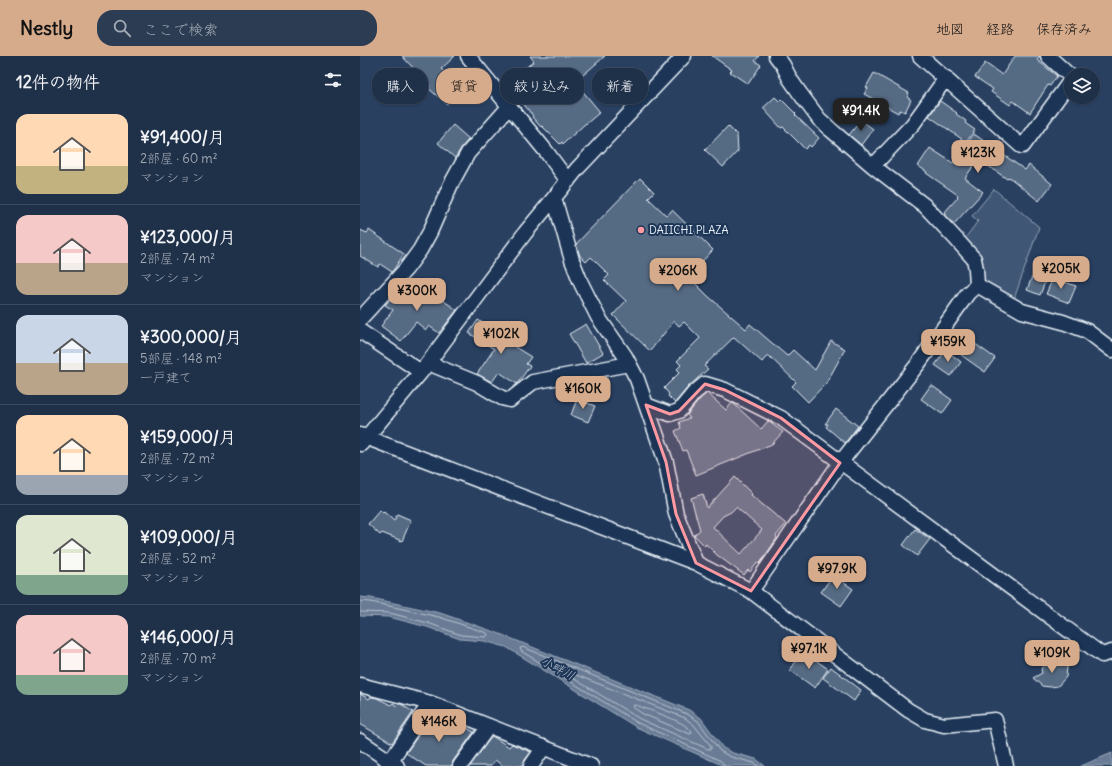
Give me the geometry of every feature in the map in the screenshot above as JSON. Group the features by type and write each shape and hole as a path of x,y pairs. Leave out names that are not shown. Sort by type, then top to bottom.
{"street":[{"path":"468,56 545,150 568,181"},
{"path":"684,56 568,181 525,233 425,368 362,440 696,563 751,591 908,710 925,720 944,725 995,720 1006,766"},
{"path":"751,591 840,463 918,364 968,293 977,284 974,259 925,206 873,166 819,119 790,79 784,65 776,56"},
{"path":"920,56 1021,146 1023,146 1071,80 1070,76 1048,56"},
{"path":"873,166 913,124 946,78"},
{"path":"360,319 406,269 420,250 430,232 451,184 468,153 509,107"},
{"path":"554,198 572,260 581,283 598,317 625,356 636,379 666,462 676,514 696,563"},
{"path":"977,284 1022,311 1063,322 1087,331 1112,350"},
{"path":"360,331 425,368 477,383 502,398 510,400 533,382 629,364"},
{"path":"646,405 670,414 679,412 694,393 705,384 725,390 781,418 1102,655 1112,652"},
{"path":"360,685 430,703 591,766"},
{"path":"360,741 391,764 430,703"},
{"path":"460,766 489,726"},
{"path":"531,766 544,747"}],"highlighted area":[{"path":"705,384 725,390 781,418 840,463 751,591 696,563 676,514 666,462 646,405 670,414 679,411"}],"shaded area":[{"path":"994,189 1039,227 1014,299 984,281 977,259 963,241 978,221 972,216"}],"water":[{"name":"小畔川","path":"360,597 440,613 495,632 689,710 701,718 723,748 733,753 756,759 765,766 724,766 636,727 506,647 484,641 460,639 427,627 389,617 360,616"},
{"path":"1112,753 1112,766 1081,766"}],"building":[{"path":"402,56 455,56 442,68 436,68 436,95 428,88 430,86 428,84 428,68 413,68"},
{"path":"530,56 605,56 584,74 584,68 525,68 534,61"},
{"path":"712,56 759,56 755,61 761,65 748,84 730,72 732,70"},
{"path":"1015,56 1040,56 1037,60 1057,76 1050,86 1048,85 1030,113 1013,101 1010,105 991,92 993,89 975,77 985,63 1002,75"},
{"path":"874,73 909,93 907,97 911,100 905,112 900,110 898,113 864,94 868,88 866,87"},
{"path":"584,93 600,112 563,144 562,142 560,144 542,126 541,127 532,117 533,116 524,104 584,104"},
{"path":"775,97 779,101 781,99 819,138 811,147 809,145 805,149 783,127 781,128 763,108"},
{"path":"940,101 957,113 956,114 966,121 965,123 975,130 966,142 929,116"},
{"path":"861,120 873,129 861,145 849,135"},
{"path":"453,125 469,139 455,158 438,143"},
{"path":"728,126 737,135 738,151 723,167 705,150"},
{"path":"974,134 1025,170 1029,165 1052,184 1039,201 1009,177 1007,179 978,159 965,178 983,192 954,224 944,213 958,197 958,195 918,166 930,148 953,163"},
{"path":"640,178 654,192 648,198 667,216 672,210 713,250 688,276 708,296 746,329 750,324 787,356 793,350 815,370 831,341 845,349 827,382 808,402 792,386 796,382 768,355 762,362 734,337 704,366 708,369 688,387 675,403 668,396 669,394 664,388 680,372 677,369 681,365 677,361 700,338 684,322 679,326 674,321 650,351 613,315 626,301 604,280 609,275 591,257 586,262 580,256 576,244"},
{"path":"360,230 367,233 369,230 404,254 392,272 380,264 378,267 360,256"},
{"path":"1032,277 1045,282 1040,295 1027,290"},
{"path":"1053,278 1076,286 1069,303 1046,294"},
{"path":"430,285 441,292 438,297 457,310 439,333 429,326 426,330 416,322 401,341 381,326 393,310 385,305 401,287 409,293 411,290 421,297"},
{"path":"478,320 517,345 515,347 531,357 526,364 530,366 517,384 499,372 492,382 477,374 494,349 469,333"},
{"path":"586,324 603,353 586,363 569,334"},
{"path":"971,341 995,358 985,372 961,355"},
{"path":"946,350 961,362 951,376 935,365"},
{"path":"931,385 952,400 942,414 921,399"},
{"path":"707,393 726,410 732,403 734,404 761,429 768,421 783,432 772,444 696,475 686,450 683,451 675,431 681,428 679,422 690,418 687,415"},
{"path":"577,399 595,406 588,422 571,415"},
{"path":"836,409 858,426 845,443 826,427 828,424 825,424"},
{"path":"735,477 752,494 751,495 786,524 776,536 777,538 761,562 759,564 758,562 750,572 748,570 744,575 717,555 706,544 705,546 694,535 700,530 691,498 703,494 707,508","holes":["736,507 762,530 741,554 713,527 723,516 731,512"]},
{"path":"380,510 394,521 397,514 411,520 402,541 382,533 380,535 368,524"},
{"path":"915,529 930,539 917,556 903,545"},
{"path":"833,575 853,589 841,606 821,592"},
{"path":"803,651 828,669 815,688 790,670"},
{"path":"1049,656 1054,666 1068,659 1066,677 1058,686 1042,686 1033,678 1042,673 1041,669"},
{"path":"831,667 861,690 854,701 823,678"},
{"path":"360,694 369,699 371,697 377,698 391,705 393,703 397,706 401,704 413,712 392,743 360,724"},
{"path":"433,714 436,717 438,715 443,717 456,727 458,723 474,732 453,761 452,766 426,766 406,753"},
{"path":"492,736 509,747 512,744 531,752 524,761 523,766 503,766 495,760 491,766 470,766"}],"place":[{"name":"DAIICHI PLAZA","path":"641,230"}]}
